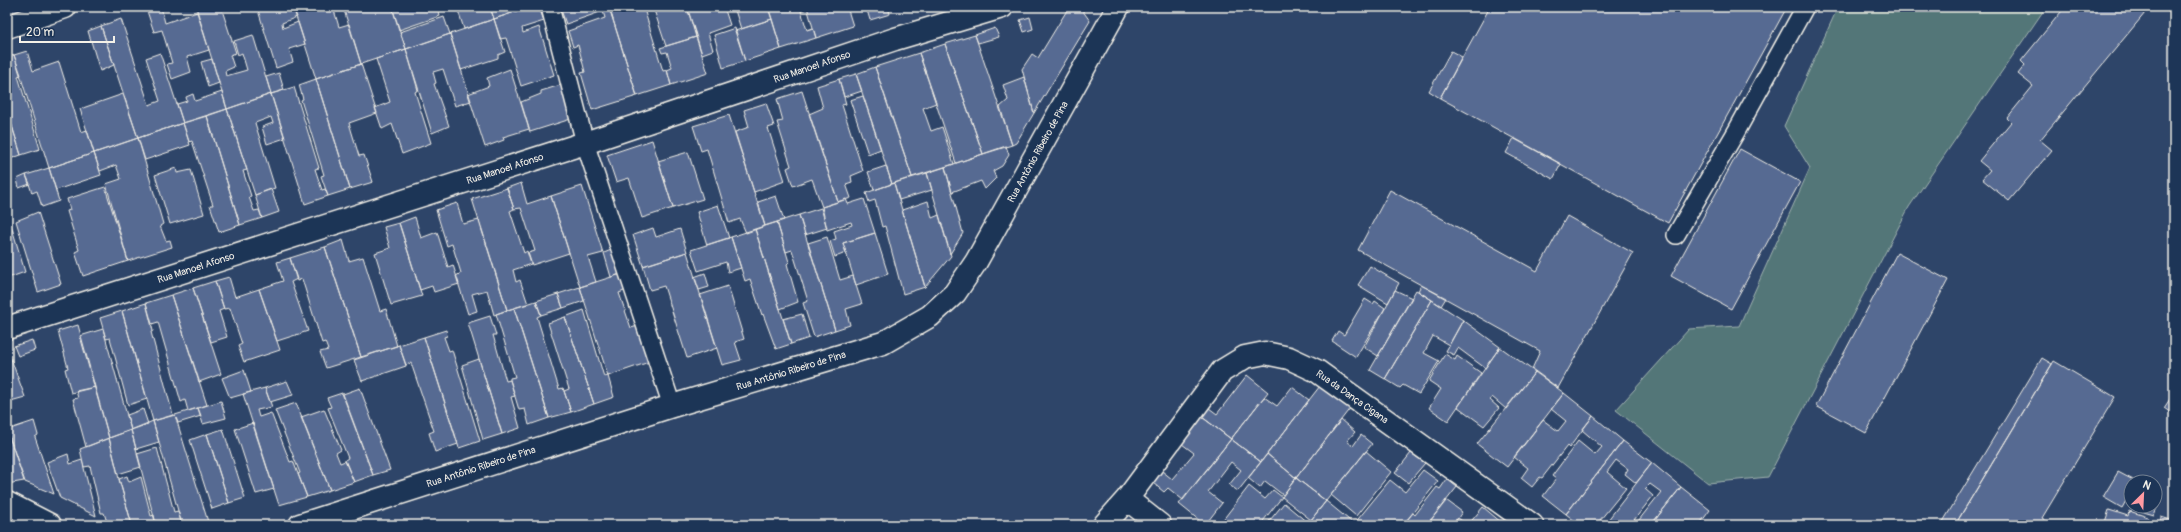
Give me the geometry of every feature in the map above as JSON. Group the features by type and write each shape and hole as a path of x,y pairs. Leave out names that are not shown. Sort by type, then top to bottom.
{"street":[{"path":"7,27 65,7"},
{"name":"Rua Manoel Afonso","path":"7,328 585,143 894,39 1002,7"},
{"name":"Rua Antônio Ribeiro de Pina","path":"300,525 672,406 883,343 930,316 955,293 976,262 1118,7"},
{"name":"Rua da Dança Cigana","path":"1104,525 1127,499 1222,371 1245,357 1265,353 1289,358 1317,371 1532,525"},
{"path":"1127,499 1160,525"},
{"path":"7,503 50,525"}],"lane":[{"path":"550,7 585,143 672,406"},
{"path":"1676,235 1736,132 1805,7"}],"green space":[{"path":"1838,7 2046,7 1909,207 1768,477 1708,483 1616,410 1689,329 1739,326 1810,168 1784,126"}],"building":[{"path":"161,7 165,23 197,12 209,50 187,57 191,72 172,79 167,64 172,63 162,30 154,32 147,11"},
{"path":"196,7 221,7 236,53 230,55 234,67 225,71 226,76 247,70 242,53 238,55 234,41 253,35 271,94 227,109"},
{"path":"257,7 293,7 297,17 282,23 283,28 298,22 305,44 289,49 293,62 276,68"},
{"path":"293,7 333,7 339,27 349,24 361,64 316,79"},
{"path":"343,7 392,7 406,49 361,64"},
{"path":"392,7 437,7 440,16 399,30"},
{"path":"457,7 490,7 494,19 464,29"},
{"path":"490,7 530,7 494,19"},
{"path":"530,7 539,7 544,21 522,28 523,33 539,27 554,75 521,86 506,38 500,39 494,19"},
{"path":"560,7 609,7 637,96 592,110 581,73 585,72 578,45 573,47 568,31 605,18 603,11 566,24"},
{"path":"609,7 647,7 644,9 663,71 667,70 671,85 637,96"},
{"path":"653,7 687,7 696,37 666,46"},
{"path":"687,7 724,7 730,25 708,33 713,50 702,54"},
{"path":"734,7 768,7 772,19 741,29"},
{"path":"768,7 807,7 807,9 801,11 807,30 813,28 816,38 781,49"},
{"path":"807,7 847,7 853,26 816,38"},
{"path":"869,7 888,7 890,14 870,20 867,10 870,9"},
{"path":"1069,7 1080,7 1090,21 1034,113 1022,69 1032,54 1038,58"},
{"path":"1490,7 1787,7 1668,223 1440,98"},
{"path":"2065,7 2150,7 2040,140 2052,150 2009,201 1982,179 1990,170 1979,161 2011,122 2007,118 2033,86 2018,74 2025,65 2021,61"},
{"path":"444,17 450,34 406,49 400,32"},
{"path":"1030,17 1033,29 1024,32 1020,20"},
{"path":"121,19 149,105 160,101 146,58 160,53 183,123 138,138 101,26"},
{"path":"494,19 505,52 498,55 498,58 461,70 450,34"},
{"path":"772,19 781,49 745,61 735,31"},
{"path":"101,26 114,65 100,71 88,31"},
{"path":"735,28 745,61 723,68 714,35"},
{"path":"995,28 999,37 978,43 975,35"},
{"path":"450,34 471,101 455,106 443,69 433,72 436,83 434,84 449,126 432,133 406,49"},
{"path":"975,35 1012,145 983,154 945,44"},
{"path":"696,37 708,73 671,85 667,70 672,68 667,52 662,53 660,48"},
{"path":"945,44 983,154 956,163 919,53"},
{"path":"406,49 418,90 415,92 431,143 402,154 392,124 382,129 375,108 390,102 376,59"},
{"path":"27,51 33,71 59,62 81,132 87,130 94,153 49,168 14,55"},
{"path":"1451,51 1462,57 1440,98 1429,91"},
{"path":"919,53 936,103 923,108 931,131 942,127 954,164 912,177 875,67"},
{"path":"14,55 21,75 18,76 40,149 21,155 7,110 7,58"},
{"path":"212,59 219,83 208,87 201,62"},
{"path":"361,64 377,113 349,123 359,156 364,155 373,182 350,189 316,79"},
{"path":"875,67 912,177 892,184 856,74"},
{"path":"510,69 529,129 503,137 504,140 485,147 468,94 489,86 487,78"},
{"path":"279,73 284,90 271,94 266,77"},
{"path":"856,74 862,91 844,97 839,79"},
{"path":"1024,77 1034,113 1016,143 1012,145 1000,107 1008,100 1003,85"},
{"path":"316,79 350,189 328,196 321,176 324,175 301,100 303,99 299,85"},
{"path":"839,79 846,104 842,105 863,171 851,176 852,182 846,184 851,198 838,202 809,114 823,108 817,86"},
{"path":"564,84 574,118 530,132 521,102 541,94 541,91"},
{"path":"294,87 319,168 315,169 322,190 325,189 328,196 305,204 271,94"},
{"path":"802,91 838,202 822,207 812,179 793,186 787,168 791,166 777,122 783,121 777,99"},
{"path":"222,92 227,109 183,123 177,104 187,101 186,97 193,94 195,101"},
{"path":"123,94 138,138 94,153 80,109"},
{"path":"271,94 285,138 267,144 262,127 273,123 271,117 255,123 275,188 255,195 227,109"},
{"path":"863,96 881,149 868,154 850,100"},
{"path":"766,103 774,126 768,128 785,181 754,192 735,132 749,127 744,110"},
{"path":"227,109 247,170 243,171 251,196 249,197 254,211 259,210 262,218 240,225 207,116"},
{"path":"7,110 21,155 7,160"},
{"path":"729,115 765,226 746,233 740,219 729,223 707,149 701,151 693,126"},
{"path":"207,116 240,225 219,232 210,205 213,205 192,141 189,142 183,123"},
{"path":"183,123 190,145 145,160 138,138"},
{"path":"138,138 163,224 160,226 166,241 170,240 172,247 128,261 106,184 121,179 116,165 100,171 94,153"},
{"path":"1514,138 1561,164 1553,179 1506,153"},
{"path":"652,140 673,208 642,218 629,178 616,182 607,155"},
{"path":"1006,146 1009,155 1002,166 993,171 996,178 985,189 981,181 952,192 945,167"},
{"path":"1740,149 1800,182 1731,309 1671,276"},
{"path":"688,152 703,199 673,208 658,161"},
{"path":"94,153 101,175 56,190 49,168"},
{"path":"886,166 892,184 874,190 868,172"},
{"path":"945,167 963,233 950,254 927,173"},
{"path":"49,168 59,201 42,207 37,191 32,193 26,175"},
{"path":"176,168 177,173 191,170 204,214 170,224 155,175"},
{"path":"927,173 932,190 899,200 894,183"},
{"path":"26,175 30,184 19,188 17,179"},
{"path":"521,183 527,204 551,196 569,253 532,265 528,253 535,251 521,208 514,209 507,188"},
{"path":"894,183 925,287 903,294 885,226 882,227 875,200 869,202 866,193"},
{"path":"582,186 603,253 588,257 596,282 580,287 551,196"},
{"path":"105,187 128,261 83,276 75,252 79,250 67,211 70,210 67,199"},
{"path":"507,188 514,209 510,211 524,253 527,251 531,264 513,270 516,282 520,280 528,304 507,310 472,199"},
{"path":"271,189 279,212 262,218 255,195"},
{"path":"1390,190 1537,271 1567,216 1633,253 1558,388 1532,369 1540,351 1358,250"},
{"path":"776,196 784,220 765,226 758,202"},
{"path":"846,199 848,204 864,199 875,233 843,243 846,253 835,257 830,241 836,239 834,231 852,225 851,222 827,230 822,207"},
{"path":"928,201 932,218 939,215 951,256 925,287 902,210"},
{"path":"457,203 463,224 479,220 507,310 494,315 487,290 472,294 477,311 468,314 456,276 461,273 452,244 447,246 436,210"},
{"path":"718,205 729,238 707,245 697,212"},
{"path":"821,208 827,228 805,235 799,215"},
{"path":"38,212 61,284 38,292 16,221"},
{"path":"799,215 835,330 814,337 803,303 808,301 792,250 786,252 777,222"},
{"path":"415,217 421,238 437,232 448,267 453,265 459,284 434,292 432,286 420,290 399,223"},
{"path":"7,218 9,218 25,272 8,278"},
{"path":"777,222 789,262 787,264 798,302 780,309 755,229"},
{"path":"399,223 422,296 391,305 375,253 390,248 384,227"},
{"path":"653,228 656,237 680,229 687,252 643,266 633,235"},
{"path":"755,229 791,344 776,349 763,314 762,315 750,279 745,281 731,237"},
{"path":"875,233 888,274 856,285 843,243"},
{"path":"731,237 741,268 728,272 726,262 698,271 691,250"},
{"path":"827,237 840,280 853,276 862,304 846,309 850,325 835,330 808,243"},
{"path":"343,240 349,261 363,257 380,311 386,309 397,346 361,357 325,247"},
{"path":"325,247 361,357 326,368 320,352 328,350 325,342 322,343 302,279 297,281 290,258"},
{"path":"616,248 624,273 611,277 604,253"},
{"path":"687,252 717,348 687,358 664,286 650,290 643,266"},
{"path":"1897,253 1948,280 1866,433 1816,406"},
{"path":"290,258 297,279 291,282 308,331 277,341 259,289 283,281 277,262"},
{"path":"1370,266 1399,283 1388,303 1358,285"},
{"path":"624,273 629,289 619,293 631,328 641,325 652,361 608,376 580,287"},
{"path":"705,273 709,287 699,290 694,277"},
{"path":"229,277 235,297 259,289 280,350 244,362 238,346 242,344 230,308 224,309 215,281"},
{"path":"215,281 224,309 219,311 227,337 211,342 193,288"},
{"path":"1421,285 1446,298 1441,306 1418,291"},
{"path":"728,286 744,339 735,342 741,360 722,365 700,295"},
{"path":"580,287 584,301 563,308 558,294"},
{"path":"193,288 221,374 199,382 171,295"},
{"path":"1395,290 1412,298 1378,356 1364,347"},
{"path":"1416,290 1432,300 1385,379 1370,370"},
{"path":"558,294 563,308 541,315 536,301"},
{"path":"171,295 207,405 188,411 185,400 181,402 158,322 152,324 146,303"},
{"path":"1365,299 1373,304 1375,301 1385,308 1356,357 1332,341 1338,331 1344,335"},
{"path":"1432,300 1463,320 1449,345 1433,336 1424,353 1439,361 1419,394 1403,385 1400,388 1385,379"},
{"path":"536,301 541,315 537,317 559,389 563,388 571,412 549,418 514,308"},
{"path":"146,303 153,331 151,332 173,415 153,421 122,311"},
{"path":"514,308 549,418 529,425 525,409 519,410 510,380 510,378 515,377 496,314"},
{"path":"584,310 604,377 608,376 614,397 594,404 565,317"},
{"path":"122,311 147,399 128,405 110,338 106,339 100,318"},
{"path":"802,314 809,338 791,344 783,319"},
{"path":"490,316 496,335 493,335 506,381 510,380 515,396 511,397 520,428 502,434 468,323"},
{"path":"565,317 594,404 571,412 564,391 569,389 548,323"},
{"path":"1463,320 1500,347 1485,368 1458,348 1454,355 1446,351"},
{"path":"78,325 95,387 71,393 65,369 68,368 58,331"},
{"path":"103,329 131,430 109,438 80,336"},
{"path":"446,330 447,336 444,337 449,351 452,350 480,441 459,448 424,337"},
{"path":"424,337 458,444 435,452 429,433 434,431 411,363 406,365 399,345"},
{"path":"32,340 35,350 18,356 14,346"},
{"path":"399,345 406,366 362,381 354,360"},
{"path":"1500,347 1535,372 1506,409 1492,397 1490,400 1499,408 1484,426 1458,407"},
{"path":"7,348 25,397 7,402"},
{"path":"1445,354 1455,360 1457,356 1481,373 1448,421 1429,408 1441,389 1429,381"},
{"path":"2042,358 2052,364 1955,525 1941,525"},
{"path":"479,359 502,434 483,440 462,365"},
{"path":"2054,361 2115,397 2042,518 2048,522 2047,525 1955,525"},
{"path":"244,370 251,392 230,398 222,378"},
{"path":"1535,372 1564,393 1507,467 1477,444"},
{"path":"1247,375 1268,392 1231,439 1202,417 1209,408 1217,414"},
{"path":"287,381 293,395 270,402 265,388"},
{"path":"1320,386 1351,407 1296,478 1267,454"},
{"path":"95,387 109,438 86,447 73,399 78,398 76,391"},
{"path":"1292,387 1309,400 1261,462 1231,439 1264,397 1277,406"},
{"path":"265,388 272,407 257,410 259,417 271,413 290,462 293,461 307,497 279,505 243,394"},
{"path":"360,388 390,470 373,475 343,394"},
{"path":"342,393 373,475 354,482 345,460 348,458 328,408 331,407 327,398"},
{"path":"1564,393 1593,416 1569,448 1567,446 1542,478 1540,477 1532,487 1521,478 1528,468 1514,457 1543,420 1558,431 1566,421 1551,409"},
{"path":"2174,393 2174,415 2164,408"},
{"path":"221,401 226,418 203,424 198,408"},
{"path":"296,403 330,490 307,497 298,474 300,473 275,410"},
{"path":"198,408 201,416 178,423 175,415"},
{"path":"143,409 148,424 131,430 127,415"},
{"path":"324,409 341,450 336,453 340,463 345,461 354,482 330,490 301,417"},
{"path":"175,415 209,525 182,525 153,421"},
{"path":"1593,416 1623,441 1566,514 1543,496 1556,479 1552,476 1578,441 1595,455 1602,447 1582,430"},
{"path":"1202,417 1231,439 1183,500 1168,488 1164,492 1153,483 1162,471 1172,479 1194,453 1182,444"},
{"path":"1341,420 1355,432 1347,441 1353,446 1361,435 1372,444 1326,501 1296,478"},
{"path":"34,421 38,435 35,437 54,494 25,482 7,430"},
{"path":"153,421 159,442 136,449 131,430"},
{"path":"253,423 274,489 256,494 235,429"},
{"path":"223,429 245,498 229,503 207,434"},
{"path":"7,430 24,481 7,484"},
{"path":"131,430 141,467 118,474 109,438"},
{"path":"207,434 229,503 212,509 190,440"},
{"path":"109,438 132,525 108,525 104,513 101,513 90,466 84,467 80,449"},
{"path":"1231,439 1261,462 1238,491 1229,485 1241,470 1231,462 1208,492 1222,503 1205,525 1179,504"},
{"path":"1623,441 1652,463 1636,483 1625,474 1628,469 1616,460 1607,472 1626,488 1596,525 1580,525 1566,514"},
{"path":"157,448 174,512 178,511 182,525 156,525 137,454"},
{"path":"1366,451 1391,472 1356,516 1331,495"},
{"path":"1411,453 1425,463 1408,483 1395,473"},
{"path":"68,454 70,464 82,460 96,516 60,498 47,462"},
{"path":"1267,454 1296,478 1283,495 1265,481 1260,488 1248,478"},
{"path":"1652,463 1681,487 1651,525 1635,525 1661,492 1650,484 1645,489 1653,496 1630,525 1604,525"},
{"path":"1423,470 1438,481 1403,525 1354,524 1390,480 1405,492"},
{"path":"2118,472 2123,475 2122,508 2103,497"},
{"path":"127,476 129,482 141,477 151,516 154,515 156,525 132,525 119,479"},
{"path":"1296,478 1326,501 1311,520 1282,497"},
{"path":"1447,479 1457,487 1427,525 1413,525 1407,520 1413,513 1415,515 1437,487 1440,489"},
{"path":"1249,486 1265,499 1273,490 1282,497 1260,525 1227,525 1222,521"},
{"path":"1681,487 1710,510 1699,525 1651,525"},
{"path":"1446,500 1462,512 1458,518 1452,525 1427,525"},
{"path":"1326,501 1354,524 1354,525 1307,525"},
{"path":"1284,503 1308,523 1307,525 1266,525"},
{"path":"1483,507 1502,523 1500,525 1468,525"},
{"path":"2109,510 2128,516 2128,514 2138,514 2148,517 2147,525 2104,525"},
{"path":"2161,517 2174,521 2174,525 2160,525"},
{"path":"1458,518 1468,525 1452,525"}]}
